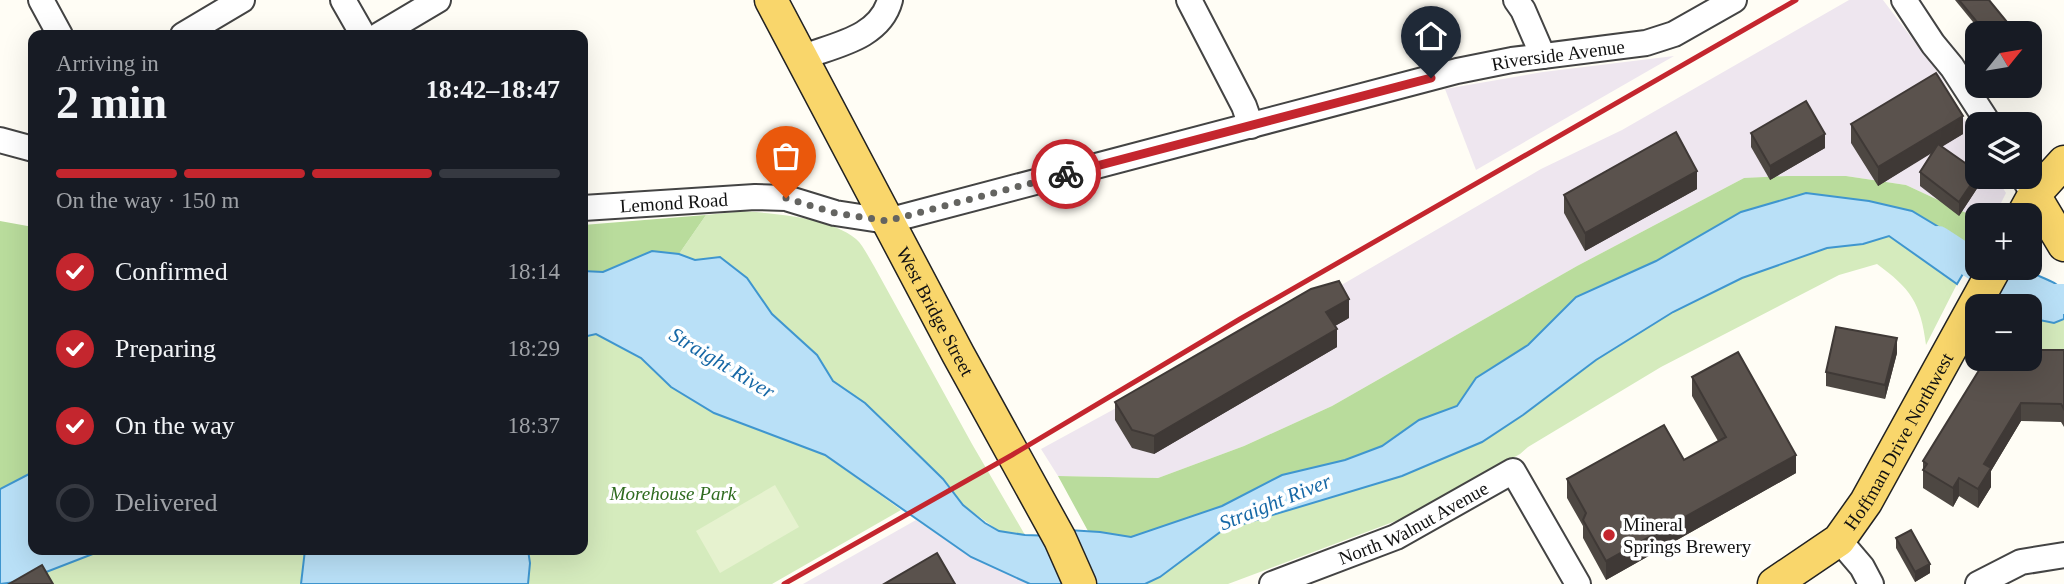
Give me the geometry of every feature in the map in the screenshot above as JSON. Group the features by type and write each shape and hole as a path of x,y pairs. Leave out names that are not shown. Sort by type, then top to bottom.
{"main road":[{"name":"West Bridge Street","path":"771,0 887,221 1060,539 1080,584"},
{"path":"2061,240 2027,196 2064,162"},
{"name":"Hoffman Drive Northwest","path":"1839,540 1866,502 1988,280"},
{"path":"1774,584 1839,540"}],"street":[{"path":"41,0 57,30"},
{"path":"191,30 242,0"},
{"path":"343,0 359,30"},
{"path":"387,30 438,0"},
{"path":"803,57 874,28 883,19 890,0"},
{"path":"1189,0 1244,106 1251,126"},
{"path":"1516,0 1543,55"},
{"name":"Riverside Avenue","path":"887,221 1457,71 1543,55 1655,40 1684,29 1734,0"},
{"path":"1904,0 1981,112"},
{"path":"0,140 28,148"},
{"name":"Lemond Road","path":"588,208 755,197 786,198 835,213 887,221"},
{"name":"North Walnut Avenue","path":"1272,584 1396,537 1513,471 1578,584"},
{"path":"1839,540 1871,584"},
{"path":"1978,584 2021,562 2064,555"}],"shaded area":[{"path":"1849,0 1883,0 1942,78 1965,121 1965,189 2004,189 2006,193 2001,203 1965,203 1965,212 1906,185 1846,176 1744,178 1577,266 1332,406 1244,446 1158,478 1058,476 1041,449 1338,287 1541,169 1622,130"},
{"path":"1674,56 1476,170 1445,89 1543,72"},
{"path":"916,520 971,557 1030,584 803,584"}],"green space":[{"path":"1846,176 1906,185 1965,212 1965,243 1912,211 1825,195 1741,212 1656,261 1576,297 1528,345 1476,378 1457,406 1419,420 1382,446 1345,460 1282,475 1222,506 1131,537 1088,531 1058,476 1158,478 1244,446 1332,406 1577,266 1744,178"},
{"path":"744,211 818,221 845,232 859,242 1025,535 999,531 963,505 943,479 865,403 833,381 817,355 772,314 747,278 720,257 695,260 679,254 706,215"},
{"path":"706,215 679,254 652,251 603,272 588,271 588,225"},
{"path":"0,221 28,226 28,475 0,489"},
{"path":"1889,236 1957,284 1926,345 1921,318 1912,298 1898,281 1877,264 1839,275 1661,367 1520,454 1409,516 1228,584 1145,584 1160,577 1223,530 1402,476 1482,442 1596,360 1673,312 1742,278 1827,248 1863,244"},
{"path":"2064,319 2064,352 2042,351 2042,320 2054,323"},
{"name":"Morehouse Park","path":"596,334 641,359 671,387 714,413 825,455 901,510 772,584 528,584 529,555 588,555 588,336"},
{"path":"775,485 799,527 720,573 696,531"},
{"path":"89,555 304,555 301,584 11,584"}],"water":[{"path":"1806,193 1869,201 1912,211 1965,243 1965,270 1957,284 1889,236 1863,244 1827,248 1742,278 1673,312 1596,360 1482,442 1402,476 1223,530 1160,577 1145,584 1030,584 971,557 825,455 714,413 671,387 641,358 596,334 588,336 588,271 603,272 652,251 679,254 695,260 720,257 747,278 772,314 817,355 833,381 865,403 943,479 963,505 985,523 999,531 1025,535 1055,536 1068,530 1131,537 1222,506 1282,475 1345,460 1382,446 1419,420 1457,406 1476,378 1528,345 1576,297 1656,261 1741,212"},
{"path":"2042,277 2056,284 2064,299 2064,319 2054,323 2042,320 2042,294 2016,294 2024,280 2042,280"},
{"path":"28,475 28,555 90,555 23,581 0,584 0,489"},
{"path":"304,555 529,555 530,563 528,584 301,584"}],"building":[{"path":"1959,0 1989,0 2006,21 1976,21"},
{"path":"1936,73 1963,116 1878,167 1851,124"},
{"path":"1806,101 1825,134 1770,166 1751,133"},
{"path":"1676,132 1697,171 1585,233 1564,195"},
{"path":"1938,144 1965,163 1965,189 1968,189 1959,202 1920,172"},
{"path":"1339,281 1349,299 1326,312 1337,329 1154,436 1132,430 1115,402 1311,289"},
{"path":"1836,327 1897,338 1885,385 1826,372"},
{"path":"2042,350 2064,350 2064,409 2061,404 2021,403 1984,464 1991,468 1978,489 1959,478 1953,488 1923,470 1927,464 1923,461 1979,371 2042,371"},
{"path":"1738,352 1796,455 1606,561 1583,520 1586,513 1567,479 1664,425 1684,460 1726,437 1692,377"},
{"path":"1911,530 1930,564 1915,572 1896,538"},
{"path":"937,553 955,584 884,584"},
{"path":"42,565 53,584 9,584"}],"waterway":[{"name":"Straight River","path":"1938,241 1965,259"},
{"name":"Straight River","path":"2006,280 2049,299 2064,299"}],"railway":[{"path":"784,584 1012,455 1240,319 1796,0"}],"way so far":[{"path":"786,198 835,213 887,221 1066,174"}],"place":[{"name":"Mineral Springs Brewery","path":"1609,535"}],"route":[{"path":"1066,174 1431,78"}]}
